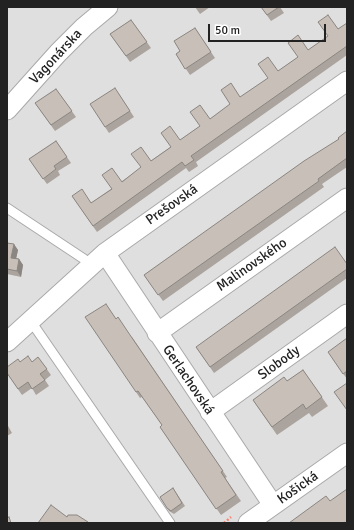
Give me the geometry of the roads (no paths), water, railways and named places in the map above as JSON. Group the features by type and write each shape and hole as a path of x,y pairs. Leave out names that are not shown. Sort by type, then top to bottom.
{"street":[{"name":"Vagonárska","path":"7,110 58,53 84,27 108,7"},
{"name":"Prešovská","path":"7,342 105,253 347,81"},
{"name":"Malinovského","path":"157,333 347,198"},
{"name":"Gerlachovská","path":"105,253 273,505"},
{"name":"Slobody","path":"210,412 347,314"},
{"name":"Košická","path":"248,523 347,453"}],"lane":[{"path":"7,208 84,259 90,266"},
{"path":"30,320 170,523"}]}
